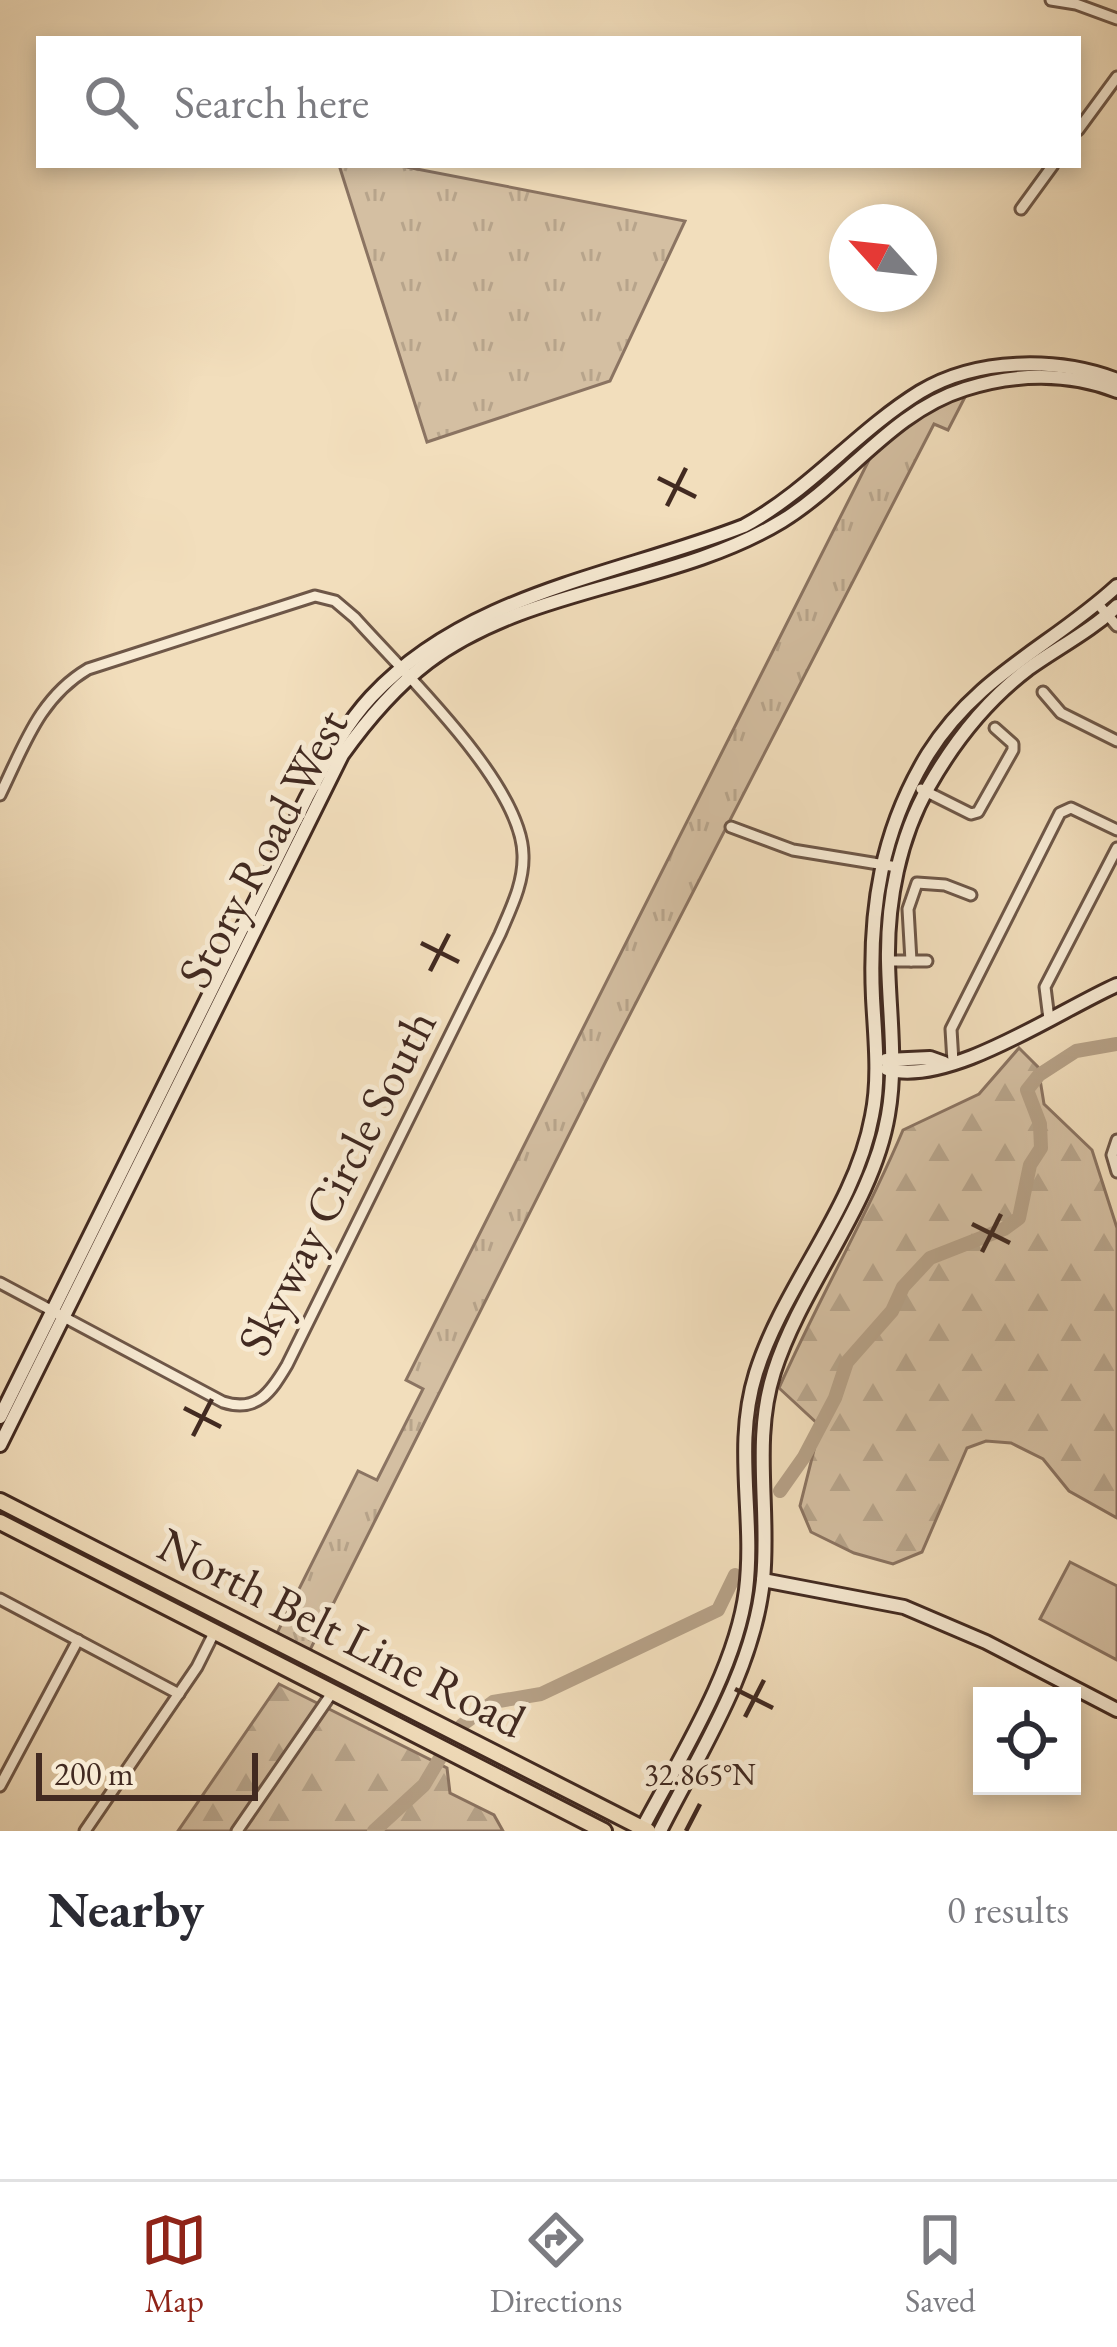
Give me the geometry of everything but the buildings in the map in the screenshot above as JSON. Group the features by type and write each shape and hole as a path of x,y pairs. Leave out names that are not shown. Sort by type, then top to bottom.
{"main road":[{"name":"Story Road West","path":"0,1445 58,1314 305,816 338,739 369,698 487,629 699,560 785,520 902,413 963,389 1059,372 1117,380"},
{"name":"Story Road West","path":"1059,372 1117,391"},
{"path":"660,1831 748,1650 763,1580 761,1430 772,1377 795,1318 876,1158 888,1113 892,1065 888,961 897,867 925,791 954,744 983,709 1026,670 1110,613 1117,586"},
{"path":"644,1830 732,1645 747,1579 742,1461 749,1402 765,1350 867,1140 876,1089 872,930 881,864 911,784 964,706 1015,661 1110,613"},
{"path":"983,709 986,696 1012,671 1015,661"},
{"path":"876,1064 928,1072 977,1055 1117,985"},
{"name":"Story Road West","path":"0,1417 58,1314"},
{"path":"742,1461 760,1462"},
{"path":"744,1480 761,1480"},
{"path":"0,1491 5,1504"},
{"name":"North Belt Line Road","path":"5,1504 644,1830"},
{"name":"North Belt Line Road","path":"0,1522 604,1831"},
{"path":"763,1580 904,1607 986,1642 1117,1710"},
{"path":"196,1624 212,1621 250,1639 255,1633"},
{"path":"703,1708 718,1715"},
{"path":"470,1763 478,1746"}],"street":[{"path":"1051,0 1117,19"},
{"path":"1081,126 1117,76"},
{"path":"1021,209 1051,168"},
{"name":"Skyway Circle South","path":"0,795 39,715 68,681 88,669 300,600 326,598 344,607 405,674 507,798 518,820 523,871 500,934 287,1365 262,1399 235,1406 0,1283"},
{"path":"1043,692 1061,713 1117,741"},
{"path":"911,784 971,814 978,812 1013,750 994,728"},
{"path":"948,1063 951,1029 1064,809 1117,830"},
{"path":"730,827 793,850 897,867"},
{"path":"1048,1019 1045,987 1117,848"},
{"path":"911,961 908,909 917,884 945,885 971,895"},
{"path":"888,961 927,961"},
{"path":"1117,1140 1112,1155 1117,1172"},
{"path":"747,1579 763,1580"},
{"path":"0,1599 179,1694"},
{"path":"85,1831 179,1694 214,1633"},
{"path":"0,1786 78,1640"},
{"path":"237,1831 332,1693"}],"green space":[{"path":"340,168 411,168 685,221 610,381 427,442"},
{"path":"966,395 948,430 934,424 310,1650 277,1633 358,1471 377,1480 423,1389 406,1380 874,450 928,410"},
{"path":"1019,1048 1038,1067 1044,1104 1092,1150 1117,1228 1117,1518 1069,1491 1043,1459 1011,1443 986,1441 967,1448 922,1552 893,1564 854,1553 811,1532 800,1506 820,1426 779,1388 903,1130 979,1094"},
{"path":"1070,1562 1117,1586 1117,1660 1040,1619"},
{"path":"279,1684 447,1768 450,1793 494,1815 503,1831 178,1831"}],"waterway":[{"path":"780,1491 835,1398 847,1362 892,1311 903,1287 930,1258 1004,1229 1019,1218 1030,1165 1041,1148 1040,1124 1027,1090 1039,1075 1076,1051 1117,1044"},
{"path":"462,1725 493,1702 541,1694 718,1610 735,1575"},
{"path":"374,1831 424,1785 440,1758"}]}
